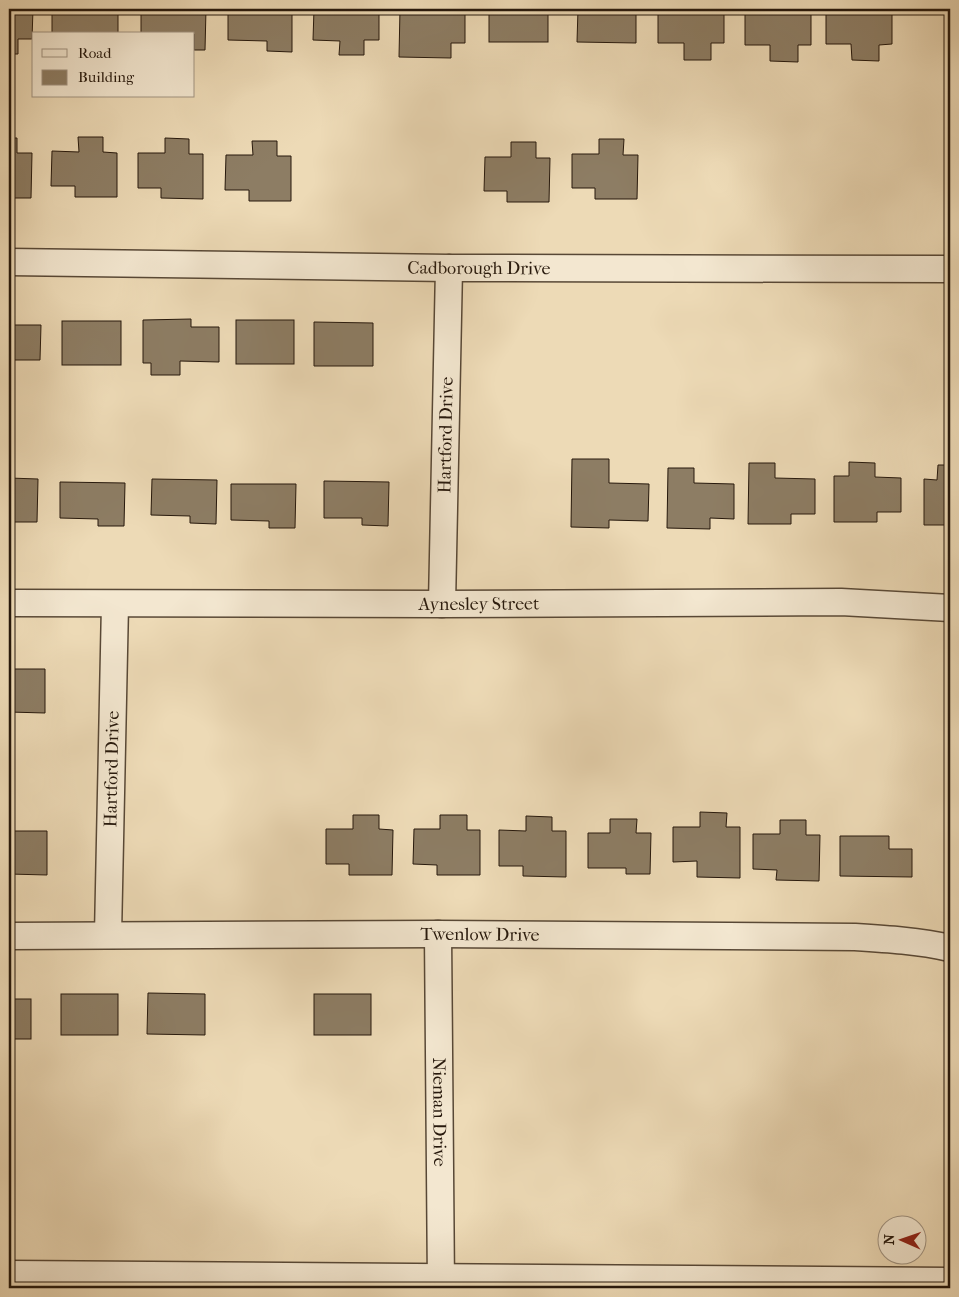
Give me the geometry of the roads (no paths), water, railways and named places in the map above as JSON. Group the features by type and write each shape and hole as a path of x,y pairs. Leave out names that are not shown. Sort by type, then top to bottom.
{"street":[{"name":"Cadborough Drive","path":"9,262 449,268 950,269"},
{"name":"Hartford Drive","path":"442,604 449,268"},
{"name":"Aynesley Street","path":"9,603 442,604 841,602 950,608"},
{"name":"Hartford Drive","path":"108,935 115,604"},
{"name":"Twenlow Drive","path":"9,936 438,934 855,937 895,939 935,944 950,948"},
{"name":"Nieman Drive","path":"438,934 442,1283"},
{"path":"9,1274 442,1283 950,1281"}]}
